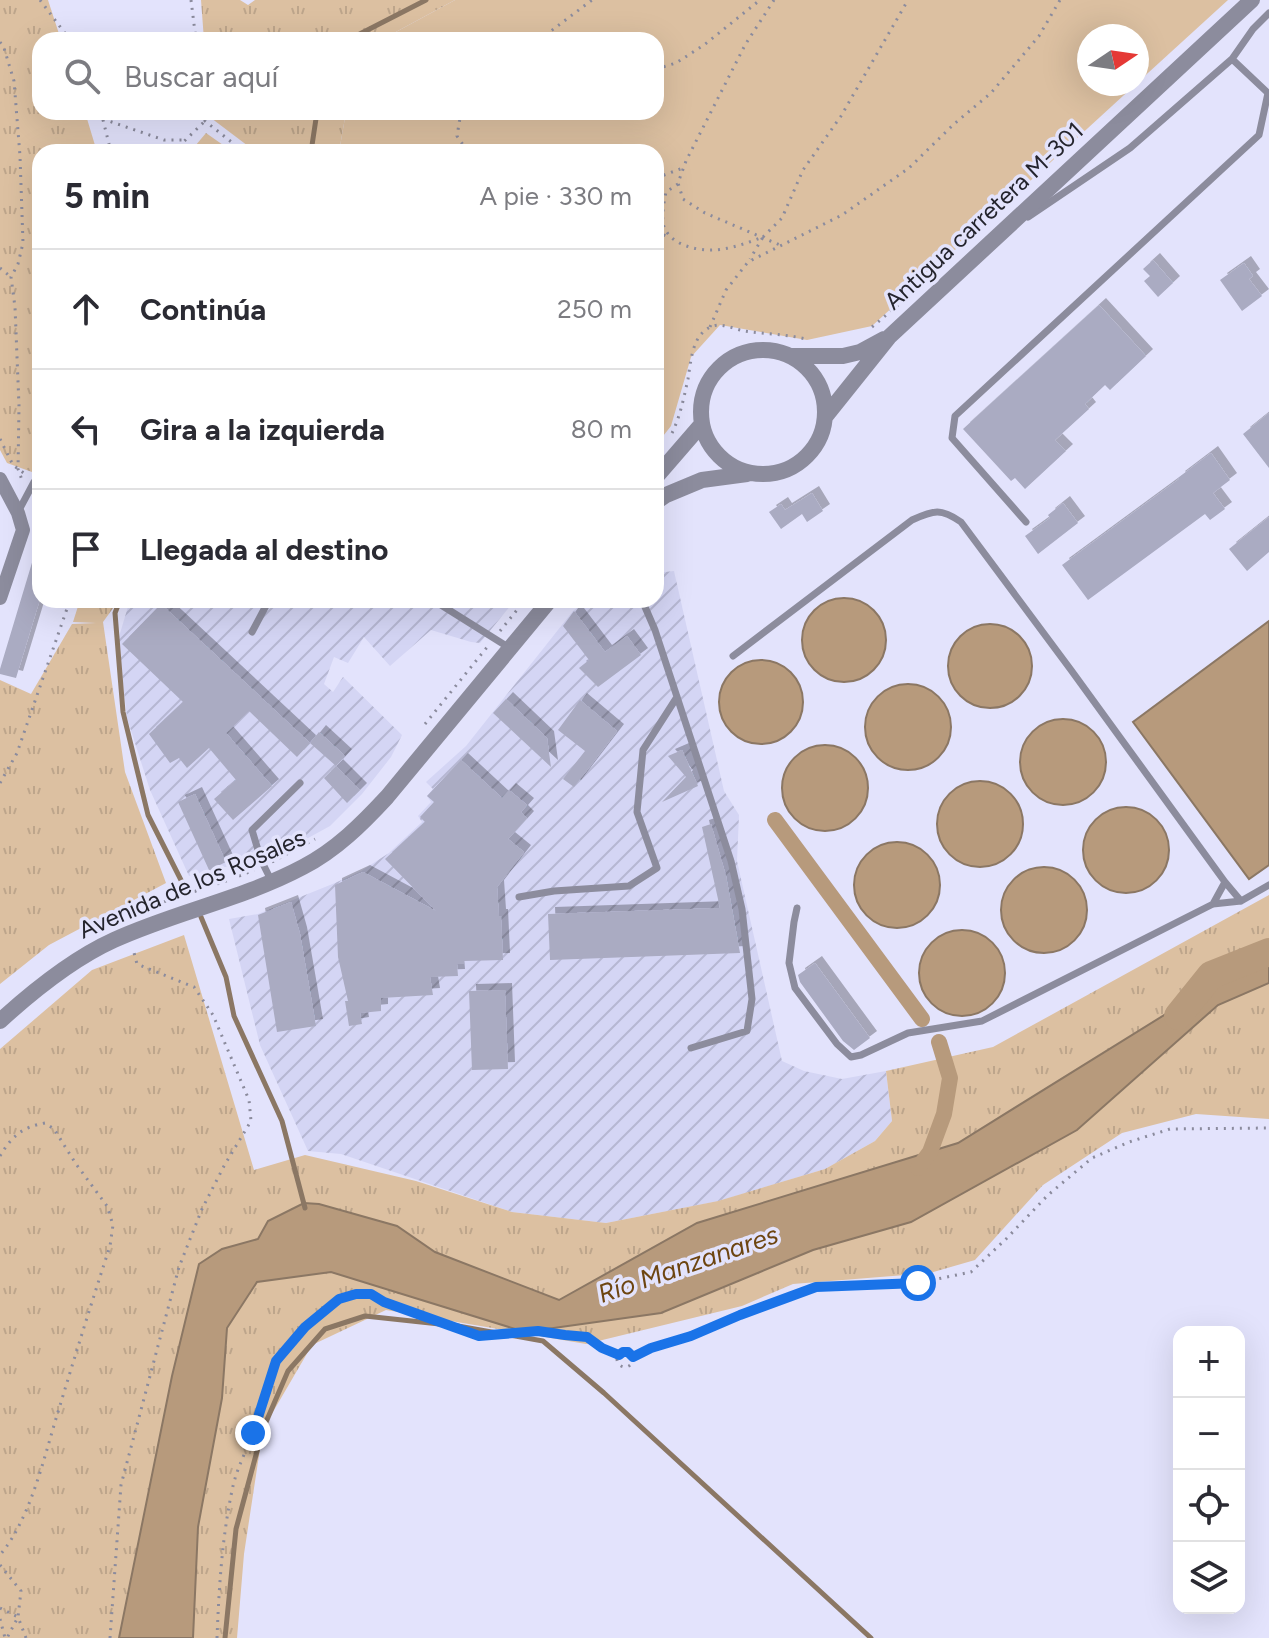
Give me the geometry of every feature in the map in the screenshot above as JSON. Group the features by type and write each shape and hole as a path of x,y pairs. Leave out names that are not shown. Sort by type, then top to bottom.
{"street":[{"name":"Antigua carretera M-301","path":"825,417 889,337 1252,0"},
{"name":"Antigua carretera M-301","path":"791,356 843,356 860,352 889,337"},
{"path":"664,496 702,480 749,473 771,474 791,468 808,456 820,438 825,417 824,398 818,381 806,366 791,356 772,350 752,350 733,356 717,369 706,385 700,404 701,425 707,442 732,467 749,473"},
{"path":"664,468 701,425"},
{"path":"0,479 18,513 23,530 0,598"},
{"name":"Avenida de los Rosales","path":"0,1021 63,970 113,940 160,920 272,882 337,846 387,797 543,608"}],"lane":[{"path":"996,239 1130,148 1232,59 1253,29 1269,13"},
{"path":"1026,522 952,438 955,416 1259,135 1268,93 1232,59"},
{"path":"18,513 32,486"},
{"path":"733,656 912,520 929,512 947,512 961,522 1241,901"},
{"path":"252,632 265,608"},
{"path":"446,608 510,648"},
{"path":"645,608 734,873 742,909 752,999 747,1031 691,1048"},
{"path":"519,897 554,891 629,886 657,868 637,812 643,750 677,697"},
{"path":"272,882 252,830 300,783"},
{"path":"1213,904 1225,882"},
{"path":"797,908 789,963 795,988 837,1044 851,1057 908,1033 982,1021 1213,904 1241,901 1269,885"}],"path":[{"path":"40,0 64,32"},
{"path":"191,0 195,32"},
{"path":"550,32 592,0"},
{"path":"664,67 676,63 704,45 760,0"},
{"path":"664,202 666,192 678,183 745,45 774,0"},
{"path":"671,434 695,345 710,327 726,290 763,237 782,218 803,170 841,116 908,0"},
{"path":"748,262 842,215 909,168 991,93 1039,36 1060,0"},
{"path":"0,42 14,81 20,156 23,243 11,277 19,406 18,469 27,495"},
{"path":"103,120 109,144"},
{"path":"106,120 164,140 186,140"},
{"path":"460,120 457,136 462,144"},
{"path":"182,144 205,121 234,144"},
{"path":"664,175 683,168"},
{"path":"678,183 683,199 705,213 780,245"},
{"path":"664,226 669,237"},
{"path":"664,235 683,245 712,250 736,247 763,237"},
{"path":"0,268 11,277"},
{"path":"862,333 908,296"},
{"path":"710,327 721,325 813,341"},
{"path":"0,439 13,465 32,480"},
{"path":"0,783 17,753 67,608"},
{"path":"419,731 519,608"},
{"path":"107,925 264,866 325,833"},
{"path":"110,1638 121,1485 175,1281 202,1209 251,1121 249,1100 213,1015 194,987 137,964 133,949"},
{"path":"0,1156 17,1133 30,1125 45,1123 54,1129 107,1206 113,1225 110,1246 45,1456 16,1531 0,1555"},
{"path":"633,1357 816,1287 918,1283 971,1272 1048,1195 1092,1158 1170,1129 1269,1128"},
{"path":"217,1638 222,1558 233,1485 240,1461 253,1433 276,1361 305,1327 339,1299 371,1294 384,1302 479,1336 538,1331 587,1337 619,1355"},
{"path":"619,1355 626,1351 633,1357"},
{"path":"619,1355 618,1362 623,1367 631,1365 633,1357"},
{"path":"0,1565 21,1591 18,1617 6,1638"},
{"path":"0,1608 18,1617 26,1638"},
{"path":"0,1619 6,1638"}],"shaded area":[{"path":"674,571 724,791 739,815 737,861 782,1061 804,1071 842,1079 886,1071 892,1121 875,1141 825,1169 719,1201 606,1223 512,1212 341,1154 308,1151 260,1045 229,919 258,914 335,883 389,853 422,822 418,816 431,802 427,796 433,789 426,782 466,746 573,611 577,608 664,608 664,572"},
{"path":"128,608 508,608 480,643 431,630 390,666 364,637 348,663 334,657 324,684 333,692 343,677 402,735 391,757 362,794 330,826 279,854 189,876 150,790 127,718 118,640"}],"green space":[{"path":"0,0 48,0 58,32 32,32 32,120 87,120 95,144 32,144 32,472 7,463 0,450"},
{"path":"201,0 240,0 248,5 255,0 455,0 396,32 203,32"},
{"path":"455,0 1228,0 1149,72 1149,24 1077,24 1077,96 1123,96 872,326 807,340 720,325 691,357 671,426 664,435 664,144 340,144 345,120 664,120 664,32 396,32"},
{"path":"214,120 345,120 340,144 245,144"},
{"path":"206,133 222,144 197,144"},
{"path":"77,608 113,608 103,622 125,772 166,883 49,945 0,984 0,680 31,694 72,624 96,623 73,622"},
{"path":"1269,895 1269,1119 1196,1114 1122,1133 1043,1185 975,1260 930,1273 793,1284 742,1306 586,1344 386,1310 312,1345 263,1429 244,1554 237,1638 0,1638 0,1049 92,970 184,935 254,1170 305,1155 416,1181 512,1212 606,1223 718,1201 825,1169 875,1141 892,1121 886,1071 993,1047"}],"water":[{"path":"836,598 852,598 868,605 879,616 886,640 883,656 874,670 852,682 836,682 820,675 809,664 802,648 802,632 809,616 820,605"},
{"path":"1269,621 1269,865 1249,879 1133,722"},
{"path":"982,624 998,624 1014,631 1025,642 1032,666 1029,682 1020,696 998,708 982,708 966,701 955,690 948,674 948,658 955,642 966,631"},
{"path":"753,660 769,660 785,667 796,678 803,702 800,718 791,732 769,744 753,744 737,737 726,726 719,710 719,694 726,678 737,667"},
{"path":"908,684 924,688 938,697 947,711 951,727 947,743 938,757 924,766 908,770 892,766 878,757 869,743 865,727 869,711 878,697 892,688"},
{"path":"1063,719 1079,723 1093,732 1102,746 1106,762 1102,778 1093,792 1079,801 1063,805 1047,801 1033,792 1024,778 1020,762 1024,746 1033,732 1047,723"},
{"path":"825,745 841,749 855,758 864,772 868,788 864,804 855,818 841,827 825,831 809,827 795,818 786,804 782,788 786,772 795,758 809,749"},
{"path":"980,781 996,785 1010,794 1019,808 1023,824 1019,840 1010,854 996,863 980,867 964,863 950,854 941,840 937,824 941,808 950,794 964,785"},
{"path":"1126,807 1142,811 1156,820 1165,834 1169,850 1165,866 1156,880 1142,889 1126,893 1110,889 1096,880 1087,866 1083,850 1087,834 1096,820 1110,811"},
{"path":"897,842 913,846 927,855 936,869 940,885 936,901 927,915 913,924 897,928 881,924 867,915 858,901 854,885 858,869 867,855 881,846"},
{"path":"1044,867 1060,871 1074,880 1083,894 1087,910 1083,926 1074,940 1060,949 1044,953 1028,949 1014,940 1005,926 1001,910 1005,894 1014,880 1028,871"},
{"path":"962,930 978,934 992,943 1001,957 1005,973 1001,989 992,1003 978,1012 962,1016 946,1012 932,1003 923,989 919,973 923,957 932,943 946,934"},
{"path":"1269,945 1269,983 1218,1005 1077,1130 911,1222 813,1250 661,1313 525,1332 331,1272 257,1282 227,1328 222,1398 198,1527 193,1638 119,1638 172,1376 199,1264 222,1249 258,1239 268,1221 304,1203 319,1204 397,1226 435,1252 559,1300 697,1223 958,1143 1190,999 1221,967"}],"building":[{"path":"1153,260 1173,283 1158,297 1144,281 1150,276 1143,269"},
{"path":"1244,263 1253,276 1249,279 1262,296 1242,311 1220,280"},
{"path":"1099,305 1146,356 1110,390 1105,385 1085,404 1089,409 1055,440 1066,451 1025,489 1015,478 1011,481 963,429"},
{"path":"1269,413 1269,468 1243,434"},
{"path":"1211,453 1230,480 1213,493 1225,509 1210,520 1205,514 1088,600 1062,565"},
{"path":"812,493 823,511 807,522 802,514 781,529 769,512 781,504 785,510"},
{"path":"1063,503 1078,523 1038,554 1025,536 1050,518 1048,515"},
{"path":"1269,517 1269,552 1247,571 1229,549"},
{"path":"32,563 32,608 37,608 16,678 0,674"},
{"path":"157,608 165,608 310,743 297,757 249,711 226,733 272,786 233,820 214,799 236,780 209,748 187,768 179,758 170,763 149,734 183,702 122,644"},
{"path":"574,611 605,652 627,636 641,655 598,687 579,668 589,660 563,626"},
{"path":"506,699 547,738 551,767 493,713"},
{"path":"580,700 617,731 574,787 563,779 585,751 558,730"},
{"path":"319,732 345,756 336,766 310,743"},
{"path":"682,750 698,786 662,802 686,777 668,756"},
{"path":"461,760 502,798 509,790 527,805 521,812 527,818 508,839 524,852 497,887 503,960 457,964 458,976 430,977 433,995 381,998 381,1011 360,1013 362,1024 349,1026 345,1001 348,1001 338,957 335,885 363,872 436,911 385,859 425,822 420,817 434,802 427,796"},
{"path":"336,766 360,790 347,803 324,778"},
{"path":"195,794 226,862 209,870 178,802"},
{"path":"711,824 726,876 740,953 550,960 548,914 720,908 702,827"},
{"path":"291,902 300,934 316,1026 277,1032 258,915"},
{"path":"815,963 870,1038 854,1050 843,1041 800,982 798,975"},
{"path":"505,990 508,1069 472,1070 469,991"}],"waterway":[{"path":"364,32 426,0"},
{"path":"312,144 316,120"},
{"path":"117,608 123,712 148,815 184,886"},
{"path":"775,820 922,1019"},
{"path":"201,917 226,977 234,1016 282,1121 305,1208"},
{"name":"Río Manzanares","path":"1178,1016 1211,975 1269,952"},
{"path":"918,1168 930,1152 944,1114 950,1078 939,1042"},
{"path":"225,1638 236,1529 263,1429 288,1371 325,1329 365,1316 458,1326 543,1341 871,1638"}],"route":[{"path":"253,1433 276,1361 305,1327 339,1299 356,1294 371,1294 384,1302 479,1336 538,1331 587,1337 602,1348 619,1355 628,1352 633,1357 816,1287 918,1283"}]}
